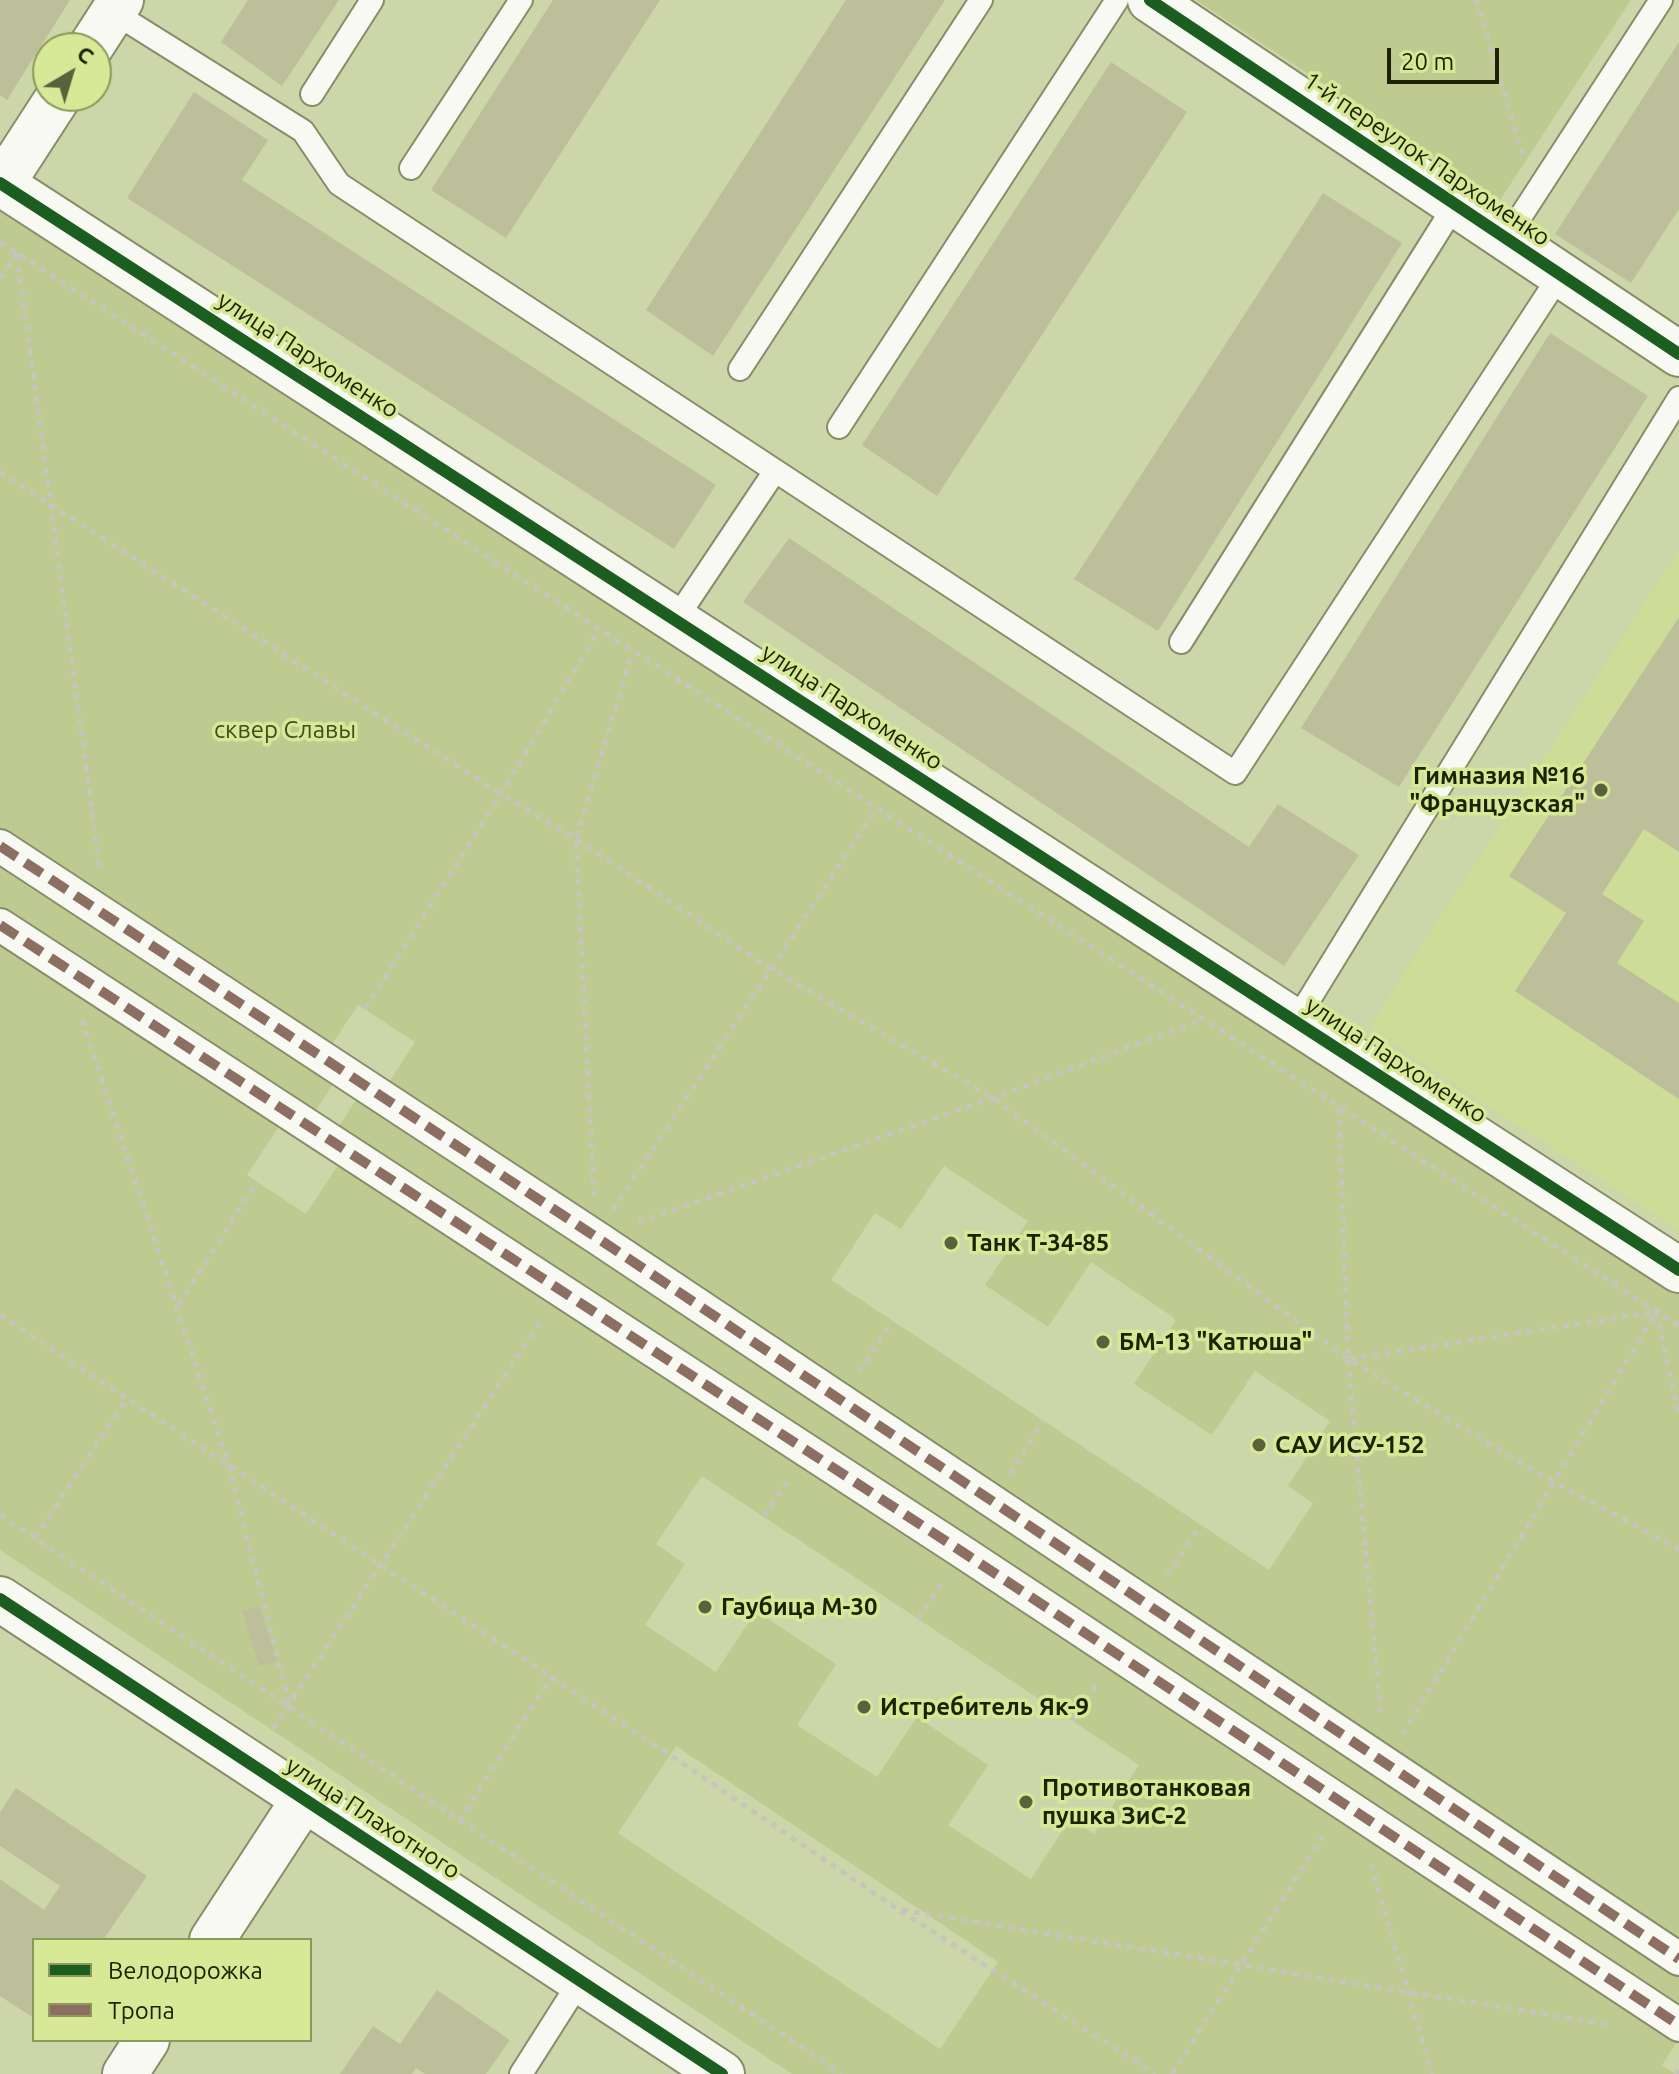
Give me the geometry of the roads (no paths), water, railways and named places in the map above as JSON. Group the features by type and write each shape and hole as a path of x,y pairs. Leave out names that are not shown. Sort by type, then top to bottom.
{"street":[{"name":"1-й переулок Пархоменко","path":"1150,0 1679,354"},
{"path":"100,32 117,6"},
{"path":"1,184 48,112"},
{"name":"улица Пархоменко","path":"1,184 1679,1270"},
{"path":"0,846 596,1237 1679,1959"},
{"path":"0,925 1679,2025"},
{"name":"улица Плахотного","path":"0,1599 722,2074"},
{"path":"213,1938 304,1799"},
{"path":"125,2074 146,2042"}],"lane":[{"path":"312,94 372,0"},
{"path":"411,168 521,0"},
{"path":"740,369 981,0"},
{"path":"839,427 1117,0"},
{"path":"1506,239 1661,0"},
{"path":"117,6 303,131 339,184 1235,773 1560,275"},
{"path":"1181,642 1455,205"},
{"path":"1296,1021 1679,398"},
{"path":"676,619 775,471"},
{"path":"521,2074 580,1981"}],"place":[{"name":"Гимназия №16 \"Французская\"","path":"1601,790"},
{"name":"Танк Т-34-85","path":"951,1243"},
{"name":"БМ-13 \"Катюша\"","path":"1103,1342"},
{"name":"САУ ИСУ-152","path":"1259,1445"},
{"name":"Гаубица М-30","path":"705,1607"},
{"name":"Истребитель Як-9","path":"864,1707"},
{"name":"Противотанковая пушка ЗиС-2","path":"1026,1802"}],"park label":[{"name":"сквер Славы","path":"285,730"}]}
